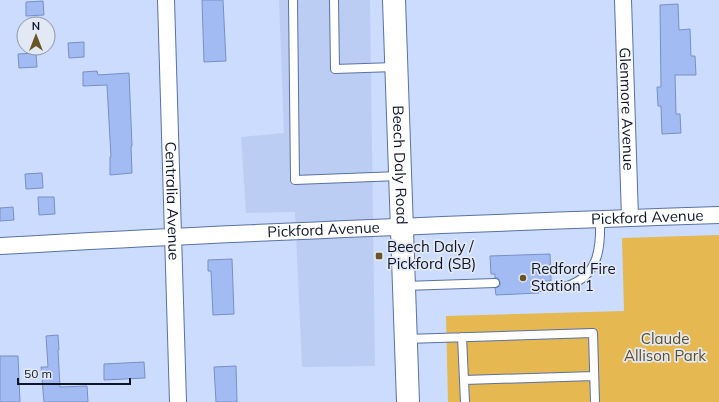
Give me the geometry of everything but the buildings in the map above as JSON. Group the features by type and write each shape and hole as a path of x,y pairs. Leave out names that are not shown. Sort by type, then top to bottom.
{"main road":[{"name":"Beech Daly Road","path":"394,0 408,402"}],"street":[{"name":"Centralia Avenue","path":"166,0 178,402"},
{"name":"Glenmore Avenue","path":"623,0 630,218"},
{"name":"Pickford Avenue","path":"0,246 173,236 401,226 719,215"}],"lane":[{"path":"293,0 295,180 399,176"},
{"path":"334,0 336,69 396,67"},
{"path":"539,287 566,286 580,280 593,267 600,252 600,219"},
{"path":"403,286 495,284"},
{"path":"405,339 593,333 595,402"},
{"path":"462,337 464,402"},
{"path":"464,380 594,376"}],"shaded area":[{"path":"279,0 370,0 375,366 302,367 295,212 246,213 241,137 284,133"}],"green space":[{"name":"Claude Allison Park","path":"719,235 719,402 448,402 446,316 624,311 622,238"}],"place":[{"name":"Beech Daly / Pickford (SB)","path":"379,256"},
{"name":"Redford Fire Station 1","path":"523,278"}]}
